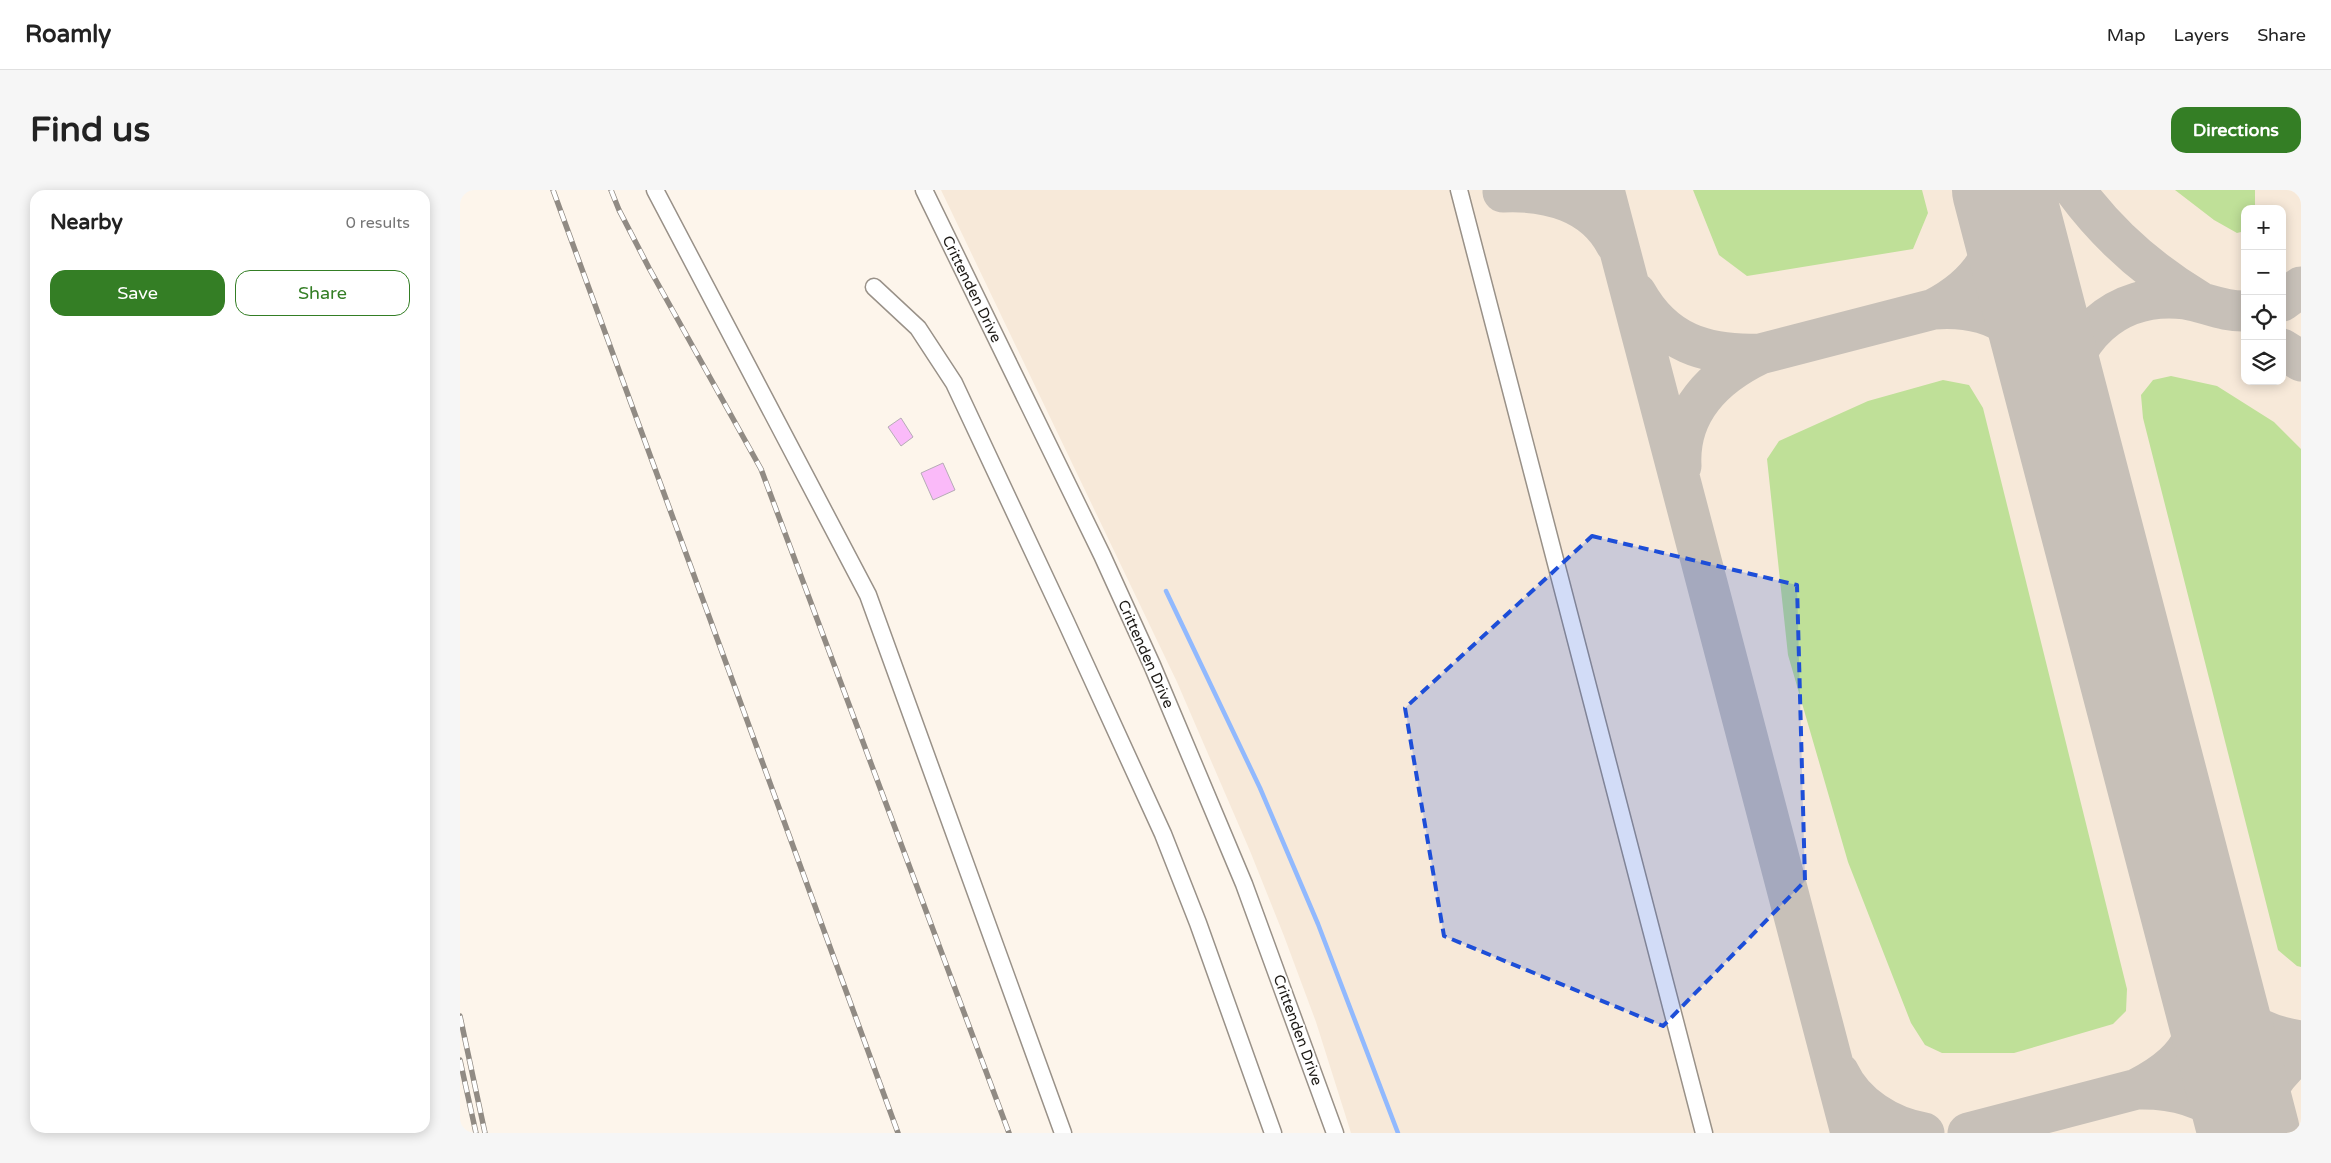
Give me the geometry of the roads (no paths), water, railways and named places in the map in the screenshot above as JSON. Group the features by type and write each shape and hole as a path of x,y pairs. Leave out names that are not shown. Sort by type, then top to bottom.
{"street":[{"path":"655,190 868,595 1063,1133"},
{"name":"Crittenden Drive","path":"924,190 1102,555 1152,665 1244,884 1335,1133"},
{"path":"1458,190 1704,1133"},
{"path":"874,287 918,328 954,383 1163,834 1198,923 1273,1133"}],"waterway":[{"path":"1166,591 1260,788 1318,924 1398,1133"}],"railway":[{"path":"553,190 898,1133"},
{"path":"611,190 619,210 649,268 761,469 1009,1133"},
{"path":"460,1016 485,1133"},
{"path":"460,1060 476,1133"}]}
